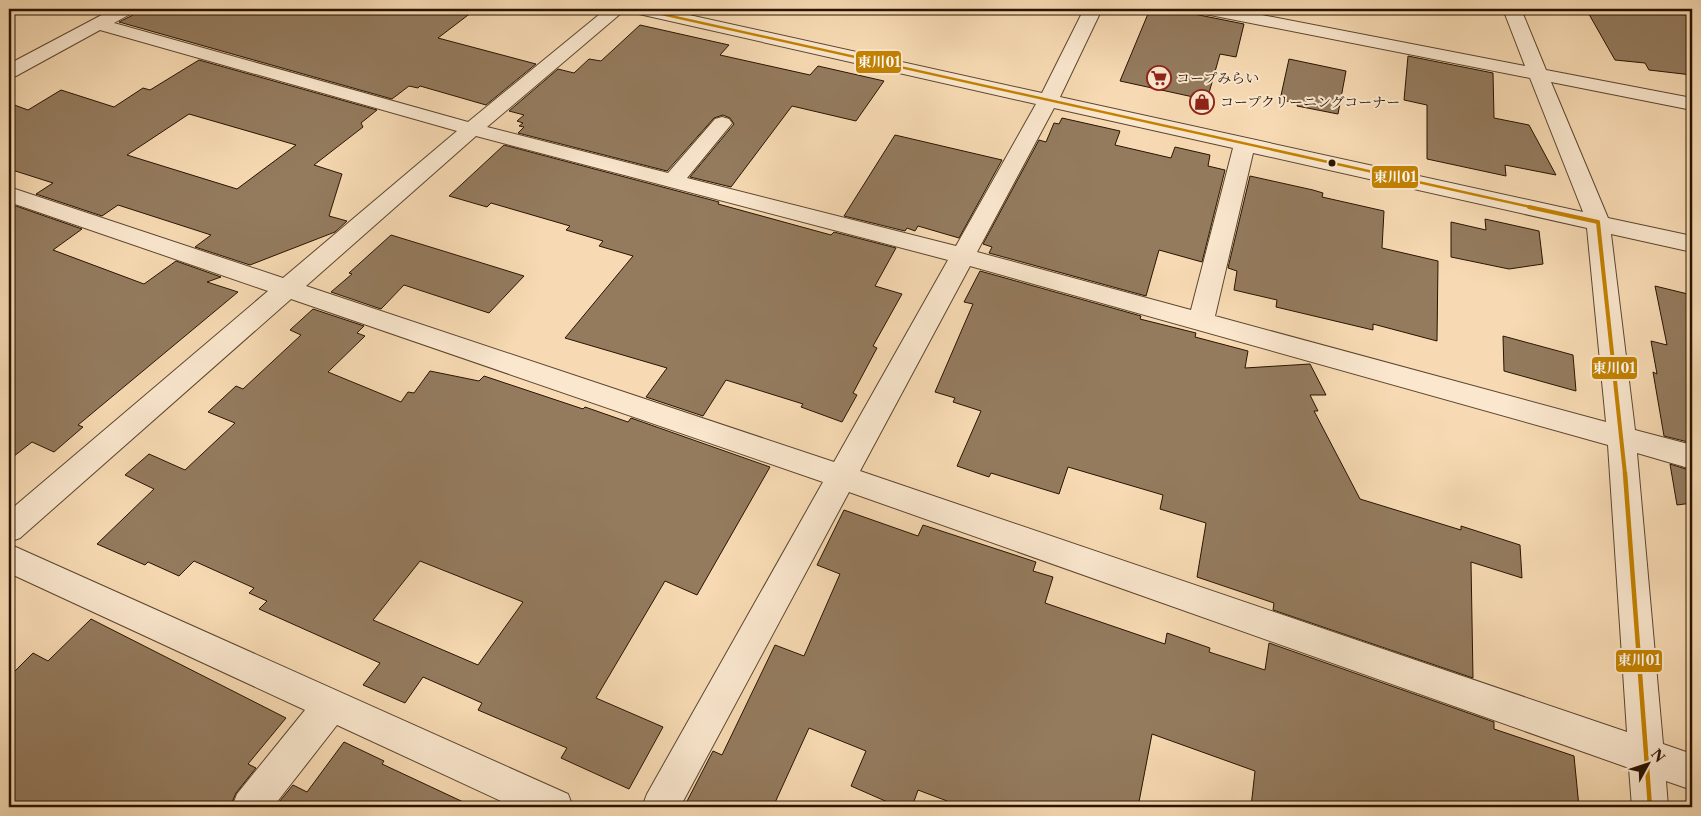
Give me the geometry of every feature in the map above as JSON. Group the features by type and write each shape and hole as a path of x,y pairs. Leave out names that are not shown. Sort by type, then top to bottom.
{"street":[{"path":"9,72 126,9"},
{"path":"9,529 472,129 617,9"},
{"path":"640,9 1692,244"},
{"path":"660,807 1049,99 1093,9"},
{"path":"1205,9 1321,23 1540,75 1692,104"},
{"path":"1512,9 1598,222 1622,438 1650,807"},
{"path":"97,24 472,129 962,256 1692,456"},
{"path":"673,181 722,123"},
{"path":"1201,322 1244,143"},
{"path":"10,196 842,477 1692,772"},
{"path":"9,558 555,807"},
{"path":"250,807 330,706"}],"building":[{"path":"137,9 476,9 438,38 536,64 486,105 420,86 418,88 409,86 392,99 119,22 133,15"},
{"path":"1150,9 1169,9 1244,24 1236,57 1220,54 1207,100 1120,81"},
{"path":"1586,9 1692,9 1692,75 1649,70 1645,63 1615,60"},
{"path":"640,25 729,45 720,55 810,75 818,66 884,81 856,121 792,106 731,187 690,177 734,124 730,118 723,115 714,118 667,171 518,133 524,127 519,126 523,123 517,121 524,115 509,111 558,69 574,73 589,59 601,61"},
{"path":"1408,56 1493,73 1494,118 1529,125 1556,175 1505,165 1506,176 1427,159 1427,105 1404,100"},
{"path":"1289,59 1346,71 1338,114 1297,106 1298,103 1280,100"},
{"path":"199,60 377,110 361,123 363,127 314,165 342,174 329,216 347,221 335,232 250,265 195,247 211,235 118,205 102,216 36,194 53,183 9,169 9,103 28,110 61,90 114,107 143,88 150,90","holes":["189,114 296,145 237,189 127,155"]},
{"path":"1062,118 1120,131 1115,145 1171,158 1175,147 1210,155 1208,166 1225,170 1202,262 1159,250 1146,296 989,253 992,247 983,244 1039,140 1046,142 1054,123 1059,124"},
{"path":"895,135 1002,160 959,238 918,226 915,231 907,228 905,231 844,216"},
{"path":"504,145 719,202 718,204 831,235 834,232 896,248 875,286 902,294 873,346 877,348 853,393 857,395 842,422 801,407 803,404 726,380 703,416 646,397 667,368 565,338 633,256 599,246 603,241 566,230 570,226 491,203 487,207 449,196"},
{"path":"1250,176 1313,190 1323,193 1322,197 1384,211 1382,248 1438,261 1437,341 1373,324 1373,330 1276,307 1277,300 1234,290 1237,271 1228,268"},
{"path":"16,206 82,229 53,250 144,284 176,261 221,277 207,282 238,292 78,425 83,427 54,452 32,442 9,460 9,211"},
{"path":"1485,219 1539,231 1543,264 1509,269 1451,257 1451,222 1486,230"},
{"path":"391,235 524,276 489,313 404,285 381,309 331,292"},
{"path":"980,271 1141,316 1140,319 1196,333 1195,337 1248,351 1245,368 1310,364 1326,395 1310,395 1318,411 1314,411 1360,499 1461,530 1461,526 1520,545 1522,578 1471,562 1473,678 1273,610 1274,603 1197,577 1206,523 1160,509 1163,495 1068,467 1059,494 991,473 989,477 957,466 981,411 953,402 955,398 935,392 973,304 964,302"},
{"path":"1655,286 1692,295 1692,443 1664,436 1653,372 1657,374 1651,341 1667,345"},
{"path":"313,309 364,326 357,333 365,336 328,372 401,402 408,392 414,393 430,371 479,381 484,376 628,422 631,418 770,467 697,595 665,581 596,698 663,727 629,789 561,758 567,748 478,710 482,703 423,677 405,703 363,685 380,663 259,609 267,601 249,593 254,588 194,561 179,576 148,562 145,565 97,544 154,489 125,475 149,454 185,470 235,423 208,412 236,386 243,389 301,335 290,330","holes":["420,561 523,602 478,665 373,620"]},
{"path":"1503,336 1573,355 1576,391 1504,371"},
{"path":"1670,464 1692,471 1692,503 1677,505"},
{"path":"844,510 918,536 923,525 1036,562 1033,571 1053,577 1045,603 1165,644 1167,633 1210,648 1209,652 1265,670 1269,643 1494,722 1494,729 1574,756 1579,807 1251,807 1255,771 1152,734 1138,807 963,807 918,790 912,807 899,807 851,786 866,751 809,728 773,807 684,807 713,751 722,755 775,645 804,656 840,574 817,565"},
{"path":"91,619 286,718 248,764 256,768 236,793 230,807 9,807 9,677 33,653 48,661"},
{"path":"344,742 384,761 382,764 474,807 275,807 293,785 307,792"}],"transit line":[{"name":"東川01","path":"639,9 1598,222"},
{"name":"東川01","path":"1598,222 1622,438 1650,807"}],"place":[{"name":"コープみらい","path":"1159,78"},
{"name":"コープクリーニングコーナー","path":"1202,102"}]}
